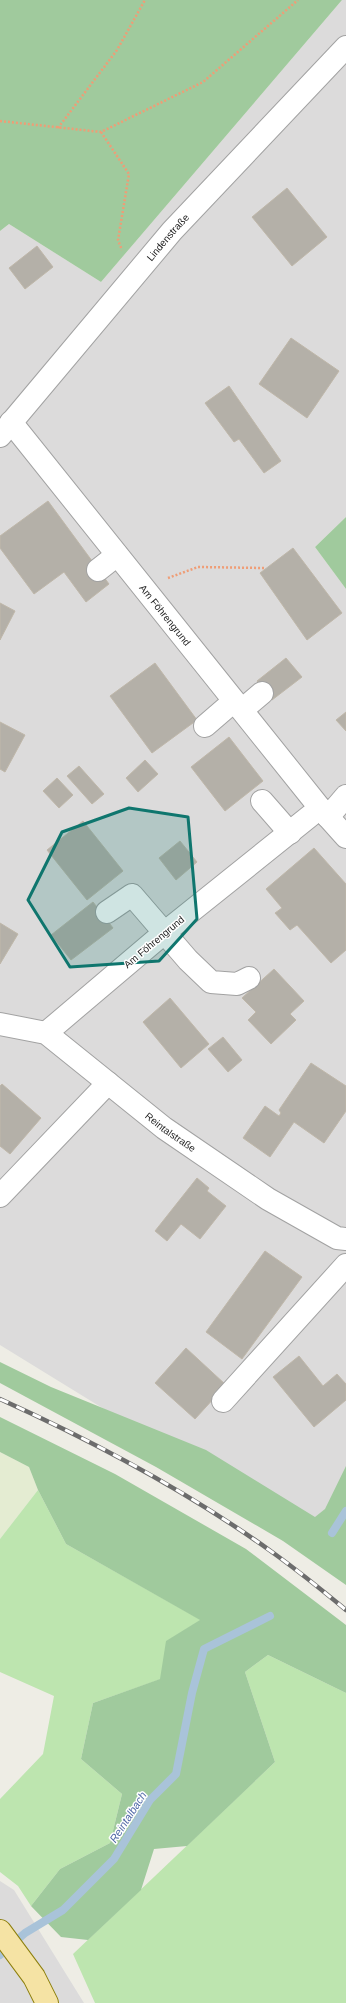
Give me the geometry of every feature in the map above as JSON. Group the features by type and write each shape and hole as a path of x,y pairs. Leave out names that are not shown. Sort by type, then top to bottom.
{"main road":[{"path":"0,1931 34,1977 47,2003"}],"street":[{"name":"Lindenstraße","path":"6,429 172,231 346,47"},
{"name":"Am Föhrengrund","path":"6,429 117,555 324,812 346,837"},
{"path":"98,570 117,555"},
{"path":"205,726 262,693"},
{"path":"324,812 346,796"},
{"path":"262,801 290,833"},
{"name":"Am Föhrengrund","path":"46,1033 164,933 290,833 324,812"},
{"path":"107,912 132,895 188,960 211,982 238,984 249,978"},
{"name":"Reintalstraße","path":"0,1024 46,1033 164,1128 268,1199 337,1238 346,1239"},
{"path":"0,1196 108,1083"},
{"path":"223,1401 346,1265"}],"path":[{"path":"58,128 117,50 145,0"},
{"path":"0,121 101,132 203,82 298,0"},
{"path":"101,132 129,174 118,240 132,278"},
{"path":"146,592 170,577 198,567 264,568"}],"highlighted area":[{"path":"129,808 188,817 197,919 159,961 70,967 28,900 62,832"}],"shaded area":[{"path":"342,0 346,0 346,517 315,547 346,589 346,1558 0,1345 0,231 9,224 101,282"},
{"path":"0,1881 14,1890 84,2003 0,2003"}],"green space":[{"path":"0,0 342,0 101,282 9,224 0,231"},
{"path":"346,517 346,589 315,547"},
{"path":"0,1362 51,1387 206,1450 315,1517 325,1509 346,1466 346,1585 283,1541 156,1467 0,1383"},
{"path":"0,1417 115,1474 246,1549 346,1625 346,1693 268,1655 245,1672 275,1762 187,1846 154,1849 141,1890 88,1940 61,1937 31,1906 60,1869 110,1843 122,1794 81,1759 93,1703 160,1679 166,1641 200,1620 66,1544 38,1490 29,1467 0,1452"},
{"path":"0,1452 29,1467 38,1490 0,1539"},
{"path":"38,1490 66,1544 201,1620 167,1641 161,1679 93,1703 81,1759 122,1794 110,1843 60,1869 31,1906 18,1886 0,1872 0,1799 43,1754 54,1696 0,1672 0,1539"},
{"path":"268,1655 346,1693 346,2003 95,2003 73,1954 275,1762 245,1672"}],"building":[{"path":"287,188 327,237 292,266 252,217"},
{"path":"37,246 53,267 25,289 9,268"},
{"path":"291,338 339,371 307,418 259,384"},
{"path":"229,386 281,461 264,473 239,439 234,442 205,403"},
{"path":"48,501 109,584 86,602 64,572 34,594 0,548 0,536"},
{"path":"293,548 342,613 307,640 260,573"},
{"path":"0,603 15,611 0,640"},
{"path":"286,658 302,677 272,700 257,681"},
{"path":"155,663 197,720 152,753 110,696"},
{"path":"346,712 346,731 336,720"},
{"path":"0,722 25,735 5,772 0,769"},
{"path":"229,737 263,781 225,811 191,767"},
{"path":"145,760 158,774 138,792 126,778"},
{"path":"79,766 104,794 92,804 67,776"},
{"path":"57,778 73,795 59,808 43,791"},
{"path":"83,821 123,871 87,900 47,850"},
{"path":"180,841 197,862 176,880 159,858"},
{"path":"314,848 346,884 346,950 331,963 297,925 290,930 275,913 282,908 266,889"},
{"path":"93,902 113,928 71,960 51,935"},
{"path":"0,923 18,934 0,964"},
{"path":"274,969 304,1001 290,1014 296,1020 271,1044 248,1020 256,1012 242,998"},
{"path":"170,998 209,1044 181,1068 143,1022"},
{"path":"223,1037 242,1060 228,1072 208,1049"},
{"path":"311,1063 346,1086 346,1111 324,1143 294,1122 270,1157 243,1138 265,1106 279,1116 281,1113 279,1110"},
{"path":"2,1084 41,1118 10,1154 0,1146 0,1086"},
{"path":"197,1178 209,1188 207,1191 226,1206 200,1239 181,1224 167,1241 155,1231"},
{"path":"265,1251 302,1277 242,1359 206,1332"},
{"path":"186,1348 226,1385 195,1419 155,1383"},
{"path":"299,1356 323,1386 337,1374 346,1384 346,1400 314,1427 273,1377"}],"waterway":[{"name":"Reintalbach","path":"332,1533 346,1511"},
{"name":"Reintalbach","path":"0,1955 25,1933 63,1910 114,1859 150,1800 176,1774 192,1693 204,1649 270,1616"}],"railway":[{"path":"0,1399 71,1432 140,1469 207,1508 281,1559 346,1610"}]}
